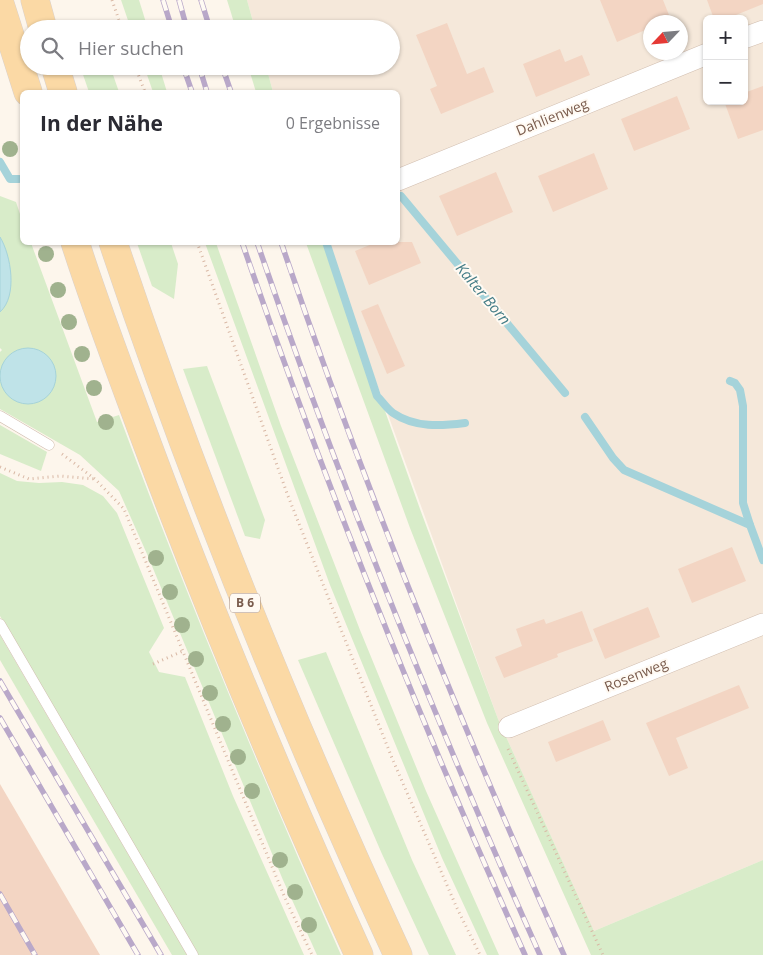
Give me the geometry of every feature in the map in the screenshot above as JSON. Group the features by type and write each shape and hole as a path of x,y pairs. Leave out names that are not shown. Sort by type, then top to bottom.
{"main road":[{"path":"35,0 41,20"},
{"path":"0,4 20,67"},
{"path":"23,75 27,90"},
{"path":"58,75 62,90"},
{"name":"B 6","path":"76,245 104,328 215,619 325,881 359,955"},
{"name":"B 6","path":"114,245 246,606 360,872 398,955"}],"street":[{"path":"748,37 763,31"},
{"name":"Dahlienweg","path":"400,179 703,56"},
{"name":"Rosenweg","path":"509,727 763,624"}],"lane":[{"path":"0,416 49,445"},
{"path":"0,624 193,955"}],"path":[{"path":"112,0 119,20"},
{"path":"138,75 143,90"},
{"path":"198,245 288,496 392,758 456,906 480,955"},
{"path":"49,445 95,479 124,510 285,898 312,955"},
{"path":"0,467 29,479 60,476 95,479"},
{"path":"153,664 183,651"},
{"path":"509,727 500,733 603,955"}],"shaded area":[{"path":"247,0 763,0 763,860 594,931 498,719 327,245 400,245 400,90 272,90 268,75 400,75 400,20 253,20"}],"green space":[{"path":"121,0 139,0 145,20 128,20"},
{"path":"227,0 247,0 253,20 233,20"},
{"path":"83,75 113,75 118,90 88,90"},
{"path":"147,75 162,75 166,90 152,90"},
{"path":"251,75 268,75 272,90 255,90"},
{"path":"0,196 16,202 20,214 20,245 32,245 97,422 119,415 171,552 226,687 341,955 317,955 283,880 119,491 80,455 0,409 0,352 2,350 0,348"},
{"path":"138,245 172,245 178,264 174,299 152,286"},
{"path":"206,245 217,245 281,426 360,630 426,791 499,955 487,955 442,858 330,585"},
{"path":"307,245 326,245 420,509 498,719 594,931 763,860 763,955 591,955 487,723 410,528"},
{"path":"207,366 265,520 260,539 245,536 183,369"},
{"path":"0,425 47,452 41,471 0,454"},
{"path":"0,473 17,481 39,483 62,482 83,485 103,496 117,513 164,628 149,652 159,672 185,677 233,796 304,955 198,955 0,616"},
{"path":"0,635 187,955 172,955 0,660"},
{"path":"326,652 412,860 456,955 429,955 382,854 298,660"}],"water":[{"path":"0,237 10,264 11,286 6,305 0,312"},
{"path":"22,348 34,348 48,356 56,370 54,387 48,396 34,404 22,404 12,399 5,392 0,382 0,370 5,360 12,353"}],"building":[{"path":"600,0 663,0 669,15 643,15 643,31 617,42"},
{"path":"707,0 763,0 763,4 736,15 713,15"},
{"path":"447,23 467,74 484,67 494,92 441,114 430,89 437,86 416,35"},
{"path":"560,49 565,62 582,55 590,75 536,97 523,64"},
{"path":"763,86 763,130 738,139 725,105 748,105 748,92"},
{"path":"677,96 690,129 634,151 621,119"},
{"path":"594,153 608,189 553,212 538,176"},
{"path":"496,172 513,212 457,236 439,196"},
{"path":"400,242 412,242 421,263 369,285 355,251 370,245 400,245"},
{"path":"378,304 405,366 387,374 361,311"},
{"path":"732,547 746,581 692,603 678,569"},
{"path":"648,607 660,637 605,659 593,629"},
{"path":"582,611 593,641 557,654 558,657 504,678 495,657 522,646 516,629 544,619 546,624"},
{"path":"739,685 749,708 676,738 688,768 669,776 646,723"},
{"path":"603,720 611,740 556,762 548,742"},
{"path":"0,784 100,955 0,955"}],"waterway":[{"name":"Kalter Born","path":"0,162 10,179 19,179"},
{"name":"Kalter Born","path":"401,196 565,393"},
{"path":"327,245 377,396 391,411 401,418 419,424 447,425 465,423"},
{"path":"730,381 735,383 740,390 743,406 743,503 750,525"},
{"name":"Kalter Born","path":"585,417 613,458 624,470 750,525 763,560"}],"railway":[{"path":"163,0 169,20"},
{"path":"179,0 185,20"},
{"path":"201,0 207,20"},
{"path":"186,75 191,90"},
{"path":"202,75 206,90"},
{"path":"225,75 230,90"},
{"path":"243,245 306,423 375,602 448,779 525,955"},
{"path":"258,245 322,423 391,602 501,867 540,955"},
{"path":"282,245 345,423 414,602 487,779 564,955"},
{"path":"0,681 161,955"},
{"path":"0,718 138,955"},
{"path":"0,894 35,955"}]}
